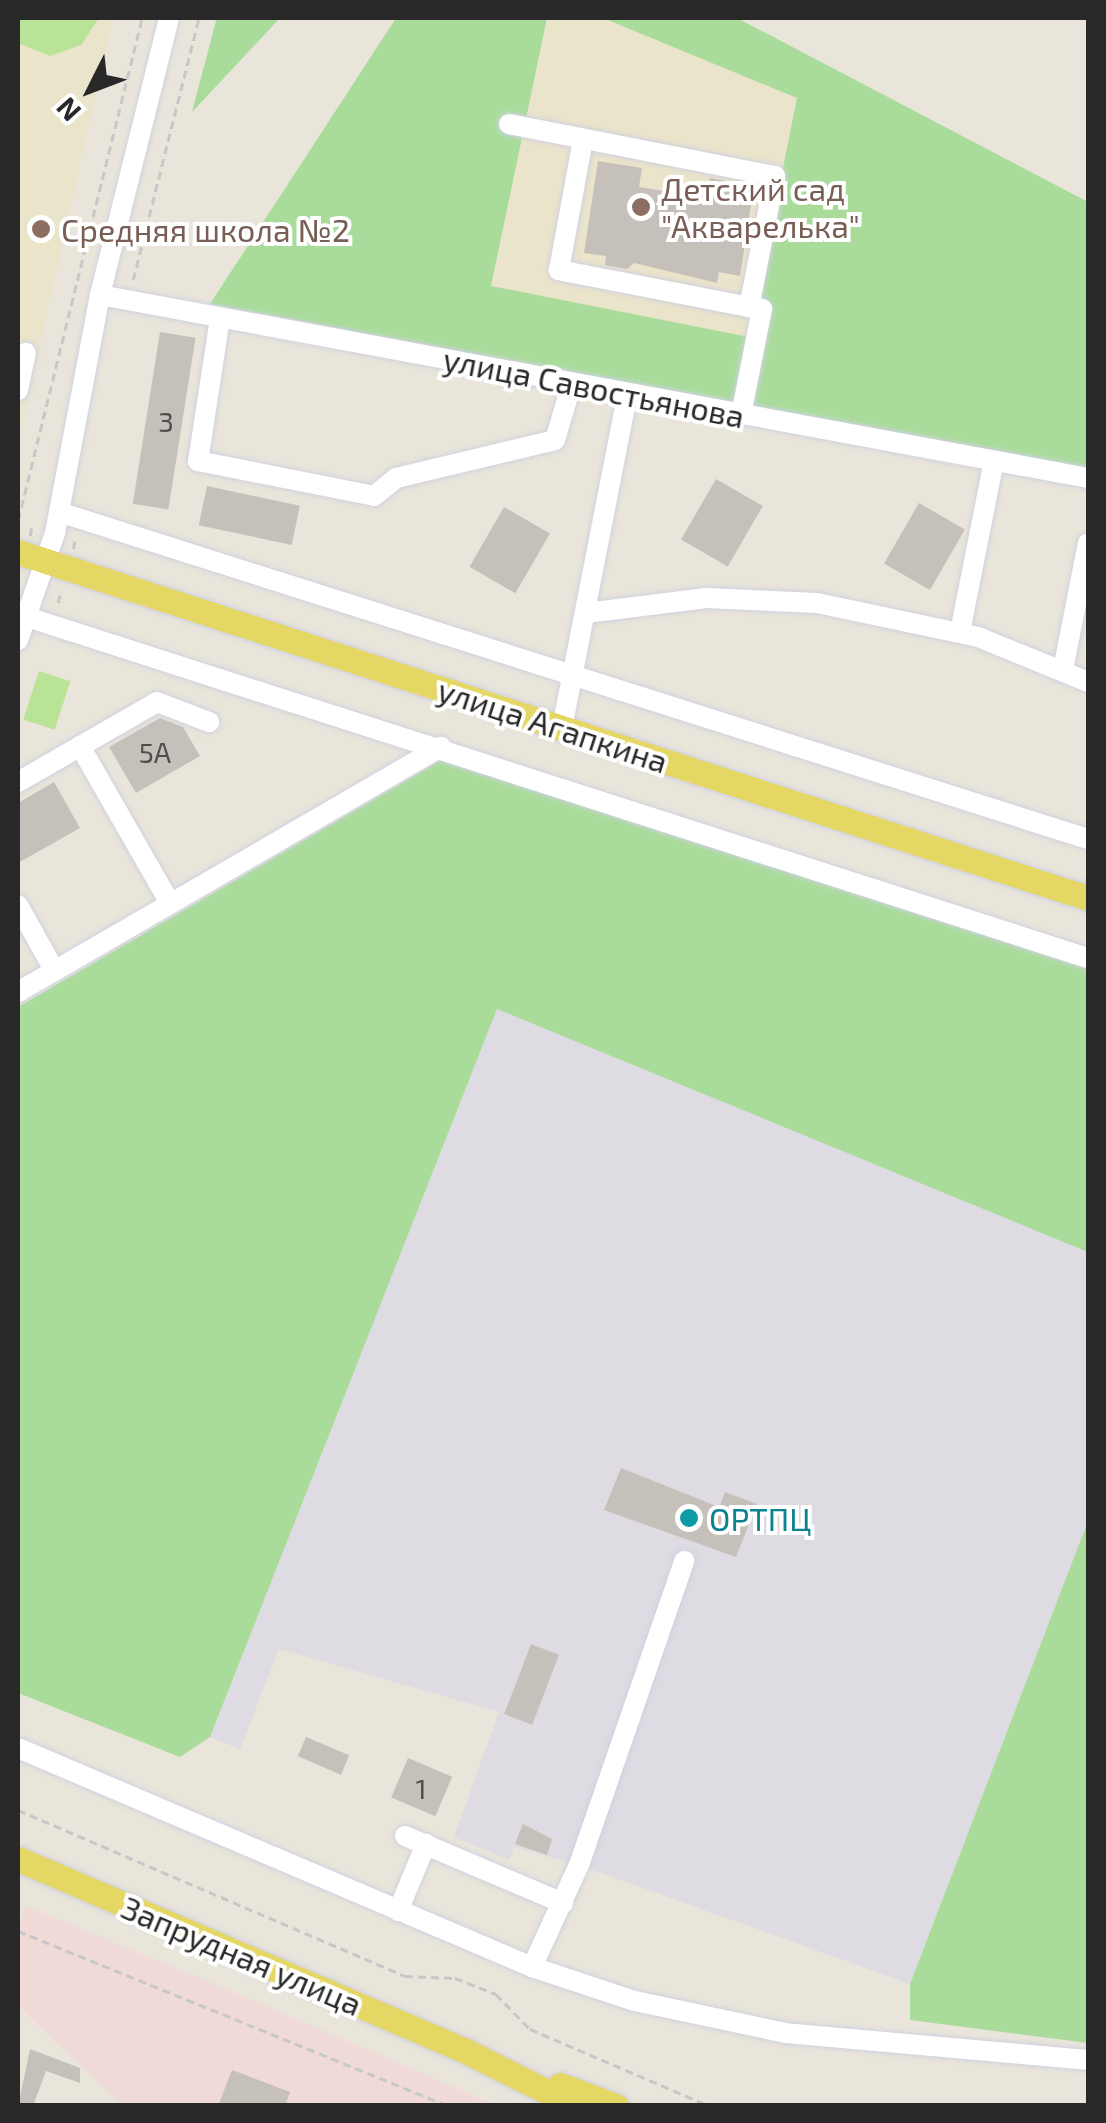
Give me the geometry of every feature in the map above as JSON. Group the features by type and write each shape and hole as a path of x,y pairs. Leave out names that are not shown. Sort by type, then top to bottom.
{"main road":[{"name":"улица Агапкина","path":"18,552 1088,898"},
{"name":"Запрудная улица","path":"18,1859 466,2051 616,2106"},
{"name":"Запрудная улица","path":"466,2051 576,2106"}],"street":[{"path":"18,640 48,562 100,295 170,18"},
{"path":"509,124 775,176 749,307"},
{"path":"583,139 559,270 762,309 741,415"},
{"name":"улица Савостьянова","path":"100,295 1088,478"},
{"path":"220,318 196,457 205,465 379,496 396,478 555,440 572,383"},
{"path":"18,390 26,353"},
{"path":"562,728 628,393"},
{"path":"960,632 994,461"},
{"path":"59,512 1088,840"},
{"path":"1063,670 1088,542"},
{"path":"586,613 651,602 762,598 871,610 960,632 1088,682"},
{"path":"27,618 1088,958"},
{"path":"18,782 156,702 209,722"},
{"path":"80,746 170,903"},
{"path":"18,992 441,748"},
{"path":"18,905 54,970"},
{"path":"532,1967 563,1903 684,1561"},
{"path":"18,1748 532,1967 635,2002 785,2033 1088,2060"},
{"path":"405,1836 563,1903"},
{"path":"398,1910 426,1844"}],"path":[{"path":"18,520 142,18"},
{"path":"133,281 199,18"},
{"path":"18,1810 405,1976 455,1978 496,1994 530,2029 710,2106"},
{"path":"18,1931 448,2106"}],"shaded area":[{"name":"Средняя школа №2","path":"18,18 113,18 18,441"},
{"name":"Детский сад \"Акварелька\"","path":"547,18 603,18 797,97 749,338 491,286"},
{"path":"505,1008 1088,1252 1088,1521 910,1984 579,1865 514,1847 509,1860 454,1837 499,1712 279,1649 240,1749 210,1737 497,1009"},
{"path":"26,1906 496,2105 122,2105 18,2006 18,1930"}],"green space":[{"path":"18,18 99,18 81,45 50,56 18,43"},
{"path":"280,18 192,112 216,21"},
{"path":"396,18 547,18 491,286 749,337 797,98 603,18 737,18 1088,202 1088,470 210,304"},
{"path":"39,671 70,681 55,730 23,720"},
{"path":"441,760 1088,969 1088,1252 497,1009 210,1737 180,1757 18,1693 18,1007"},
{"path":"1088,1521 1088,2043 910,2020 910,1984"}],"building":[{"path":"598,161 642,168 639,187 670,192 708,194 710,178 754,186 740,276 719,272 717,283 634,263 627,269 605,265 606,256 584,253"},
{"path":"160,332 196,338 168,509 133,504"},
{"path":"716,479 763,506 728,567 681,540"},
{"path":"207,486 300,506 292,545 199,525"},
{"path":"919,503 965,530 930,590 884,564"},
{"path":"504,507 550,534 515,593 470,567"},
{"path":"160,718 183,727 200,756 136,793 109,747"},
{"path":"54,782 80,828 18,863 18,803"},
{"name":"ОРТПЦ","path":"621,1468 719,1507 725,1492 757,1504 736,1557 604,1510"},
{"path":"531,1644 559,1655 532,1725 504,1714"},
{"path":"306,1737 349,1755 341,1775 298,1756"},
{"path":"408,1758 452,1777 435,1816 391,1798"},
{"path":"523,1824 552,1839 547,1855 515,1844"},
{"path":"30,2049 80,2068 80,2083 46,2071 33,2106 18,2106"},
{"path":"232,2070 290,2092 285,2106 218,2106"}],"place":[{"name":"Детский сад \"Акварелька\"","path":"641,207"},
{"name":"Средняя школа №2","path":"41,229"},
{"name":"ОРТПЦ","path":"689,1518"}]}
